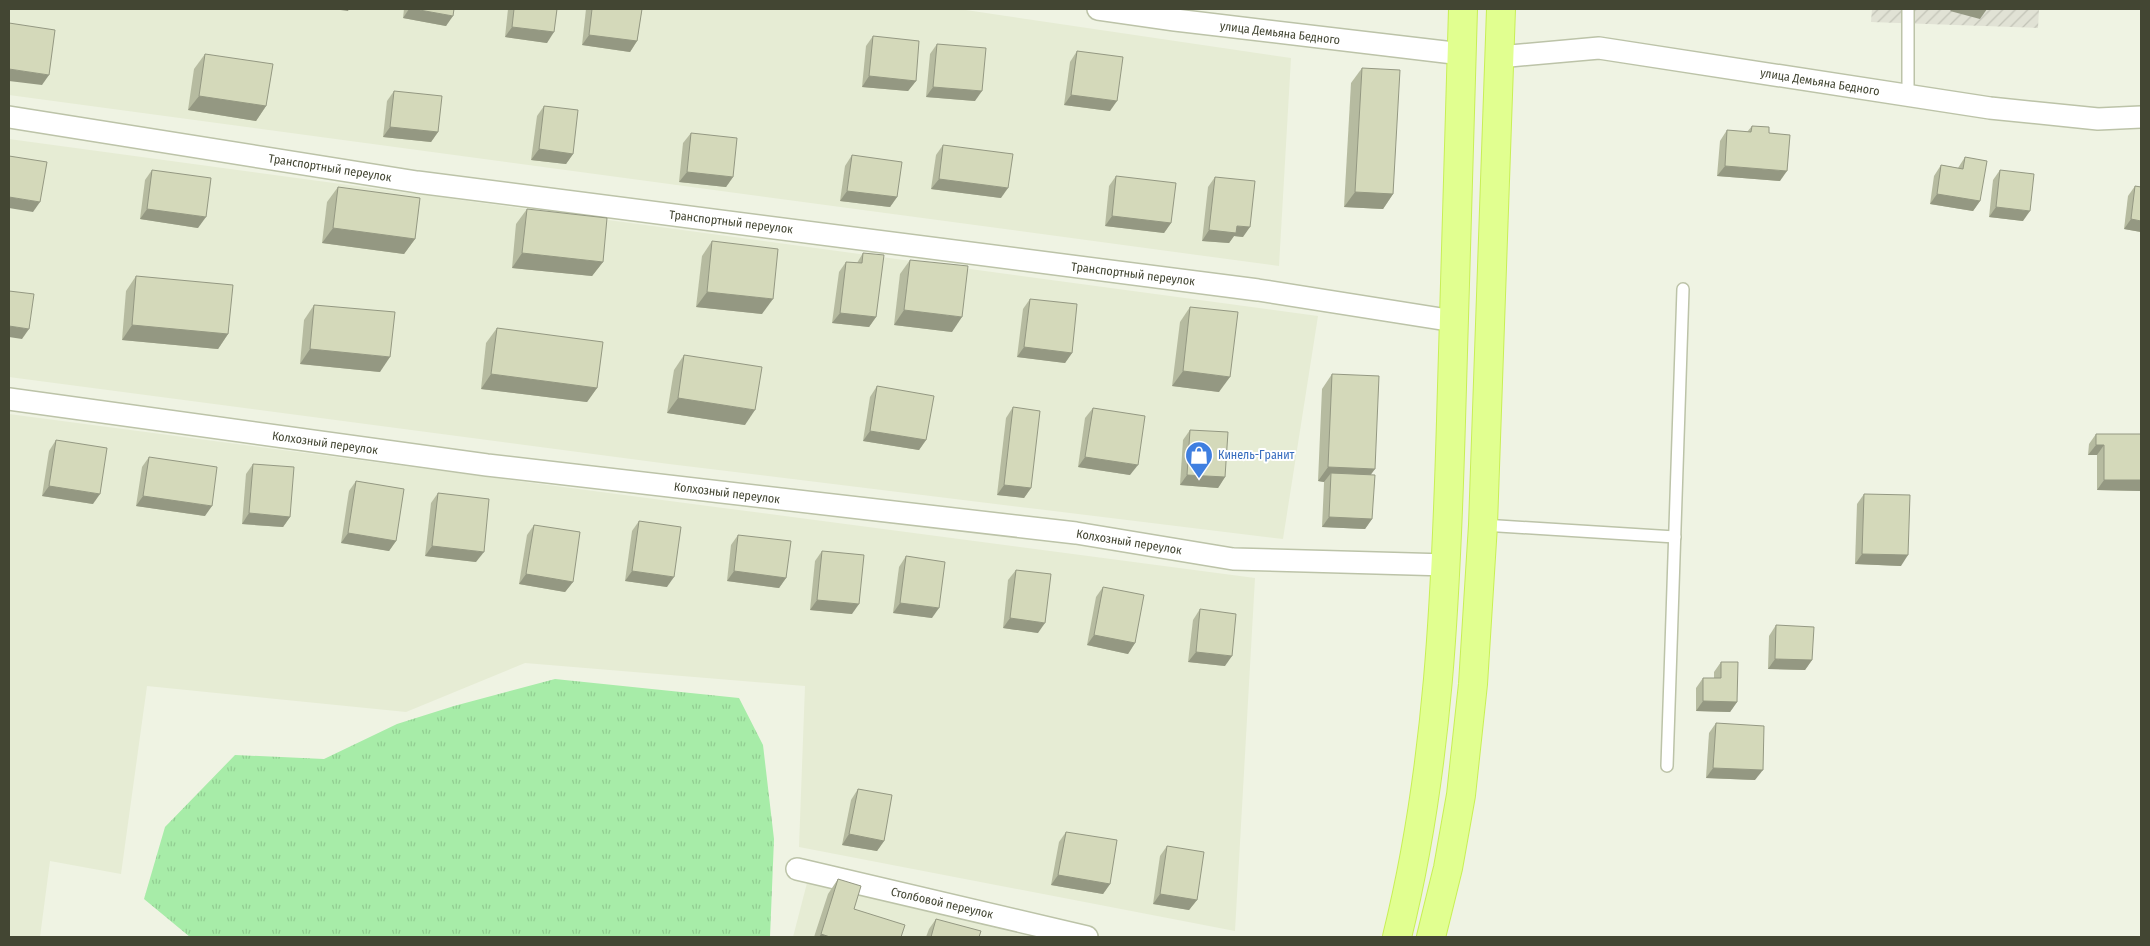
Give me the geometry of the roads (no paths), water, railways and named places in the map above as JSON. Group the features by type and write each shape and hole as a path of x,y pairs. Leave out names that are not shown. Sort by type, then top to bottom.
{"main road":[{"path":"1397,937 1423,808 1439,681 1447,565 1463,9"},
{"path":"1431,937 1448,868 1461,795 1473,684 1483,525 1501,9"}],"street":[{"name":"улица Демьяна Бедного","path":"1098,9 1462,54"},
{"name":"улица Демьяна Бедного","path":"1499,57 1599,48 1990,108 2098,119 2141,118"},
{"name":"Транспортный переулок","path":"9,117 417,182 1258,290 1454,321"},
{"name":"Колхозный переулок","path":"9,399 487,465 1076,533 1233,559 1447,565"},
{"name":"Столбовой переулок","path":"797,868 1087,937"}],"lane":[{"path":"1908,9 1908,95"},
{"path":"1667,766 1683,289"},
{"path":"1483,525 1675,537"}],"place":[{"name":"Кинель-Гранит","path":"1199,479"}]}
